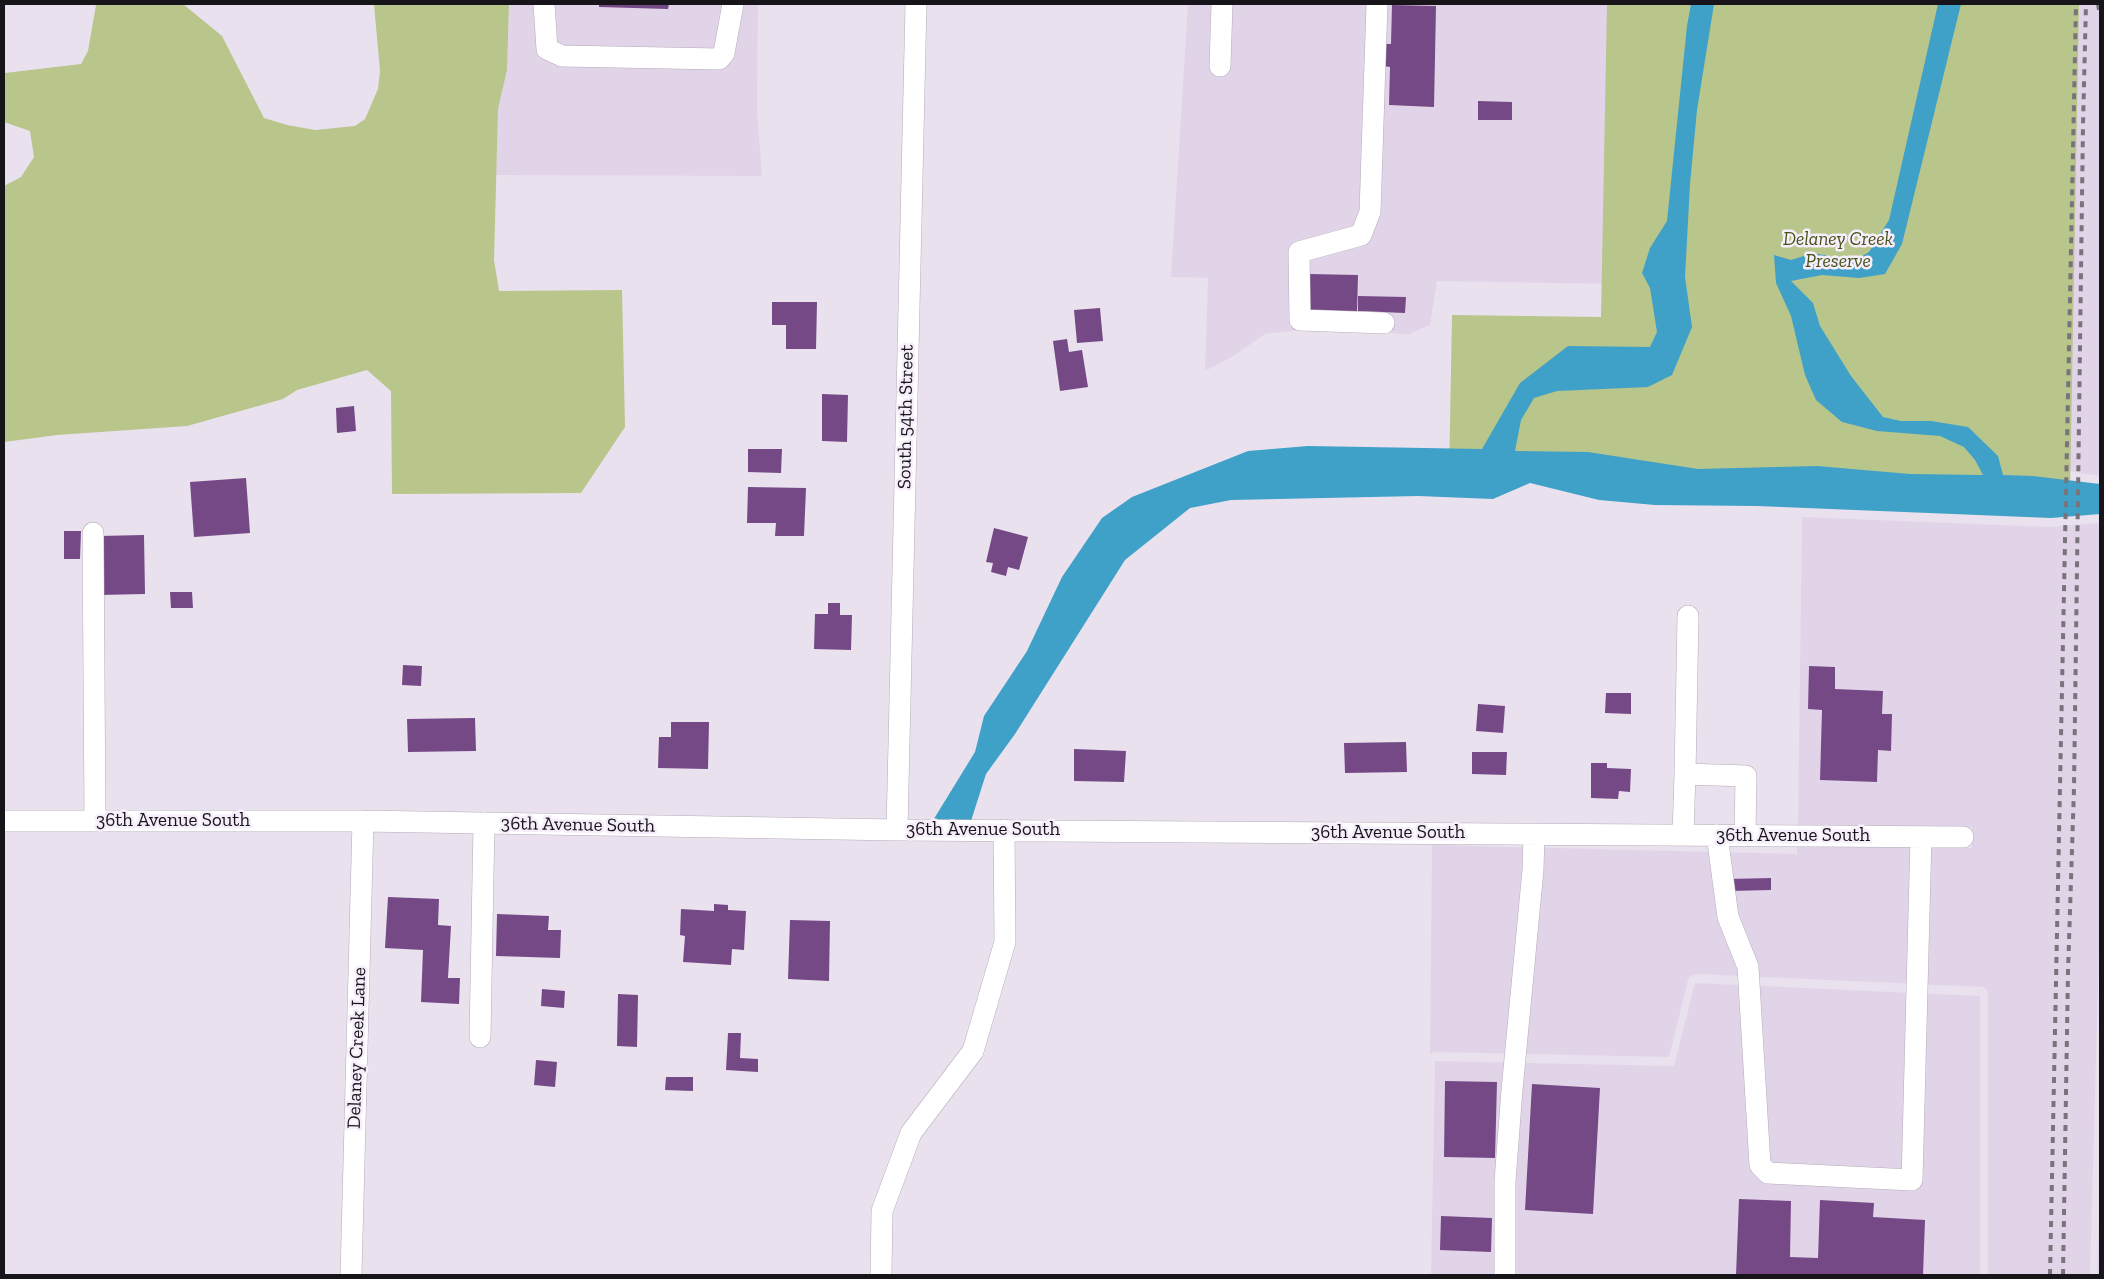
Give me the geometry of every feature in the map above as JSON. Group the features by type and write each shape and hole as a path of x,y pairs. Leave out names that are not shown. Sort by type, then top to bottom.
{"street":[{"path":"544,4 546,49 562,56 719,59 724,53 733,4"},
{"name":"South 54th Street","path":"896,830 916,4"},
{"path":"1220,66 1222,4"},
{"path":"1377,4 1370,212 1361,235 1299,252 1300,320 1384,323"},
{"path":"93,533 95,821"},
{"path":"1683,835 1688,616"},
{"path":"1685,774 1746,776 1745,836"},
{"name":"36th Avenue South","path":"4,821 363,821 896,830 1963,837"},
{"name":"Delaney Creek Lane","path":"351,1275 363,821"},
{"path":"480,1036 484,823"},
{"path":"881,1275 882,1211 901,1159 911,1133 973,1051 1005,942 1004,830"},
{"path":"1505,1275 1505,1181 1534,870 1534,834"},
{"path":"1718,835 1728,917 1748,967 1760,1165 1768,1173 1912,1180 1921,837"}],"shaded area":[{"path":"509,4 758,4 757,110 762,176 496,175 498,109 507,70"},
{"path":"1188,4 1623,4 1613,284 1437,281 1430,325 1407,335 1341,325 1265,334 1232,357 1205,371 1208,278 1171,277"},
{"path":"2070,4 2100,4 2100,476 2068,471"},
{"path":"1802,517 2050,527 2100,523 2100,916 2090,1275 1988,1275 1988,996 1987,990 1983,987 1696,974 1690,976 1688,980 1669,1057 1435,1052 1430,1054 1432,845 1797,854 1797,846 1972,848 1972,827 1798,825"},
{"path":"1695,983 1980,996 1980,1275 1431,1275 1435,1061 1674,1066"},
{"path":"2100,1178 2100,1275 2097,1275"}],"green space":[{"path":"183,4 222,36 264,118 287,125 315,130 355,126 365,119 378,89 380,71 374,4 509,4 507,70 498,109 494,260 499,291 622,290 625,427 581,493 392,494 391,391 367,370 297,390 283,399 187,426 57,435 4,442 4,186 21,177 34,157 30,131 4,122 5,73 81,64 88,51 96,5"},
{"name":"Delaney Creek Preserve","path":"1607,4 2079,4 2070,492 1449,479 1452,315 1601,317"}],"water":[{"path":"1691,4 1714,4 1697,110 1690,184 1685,277 1692,327 1672,375 1648,387 1557,391 1534,398 1521,420 1515,451 1588,452 1698,469 1817,466 1910,474 1983,475 1975,460 1964,447 1940,436 1877,431 1842,422 1816,400 1805,375 1791,316 1776,283 1774,255 1791,260 1813,253 1854,261 1869,252 1889,220 1938,4 1961,4 1902,244 1885,274 1859,278 1822,275 1791,281 1813,303 1820,326 1851,376 1883,417 1901,421 1931,421 1968,427 1998,456 2003,475 2033,476 2100,484 2100,514 2051,518 1757,506 1655,505 1599,500 1530,483 1493,499 1418,496 1231,500 1190,508 1125,560 1015,734 986,774 970,824 932,822 975,752 984,716 1027,651 1062,577 1102,518 1132,497 1248,451 1308,446 1482,449 1520,383 1568,346 1650,347 1657,332 1650,288 1642,273 1650,248 1667,221 1687,26"}],"building":[{"path":"599,4 669,4 668,9 599,7"},
{"path":"1392,5 1436,6 1434,107 1389,105 1390,67 1383,66 1384,44 1391,44"},
{"path":"1478,101 1512,102 1512,120 1478,120"},
{"path":"1309,274 1358,275 1357,312 1308,311"},
{"path":"1358,296 1406,297 1405,313 1358,311"},
{"path":"772,302 817,302 816,349 786,349 786,325 772,325"},
{"path":"1100,308 1103,341 1077,343 1074,310"},
{"path":"1067,339 1069,352 1082,350 1088,387 1060,391 1053,341"},
{"path":"822,394 848,395 847,442 822,441"},
{"path":"354,406 356,431 337,433 336,408"},
{"path":"748,449 782,449 781,473 748,472"},
{"path":"246,478 250,533 194,537 190,482"},
{"path":"748,487 806,488 804,536 775,536 776,523 747,523"},
{"path":"994,528 1028,537 1019,570 1008,567 1006,576 991,572 993,563 986,562"},
{"path":"64,531 81,531 80,559 64,559"},
{"path":"144,535 145,594 100,595 99,536"},
{"path":"170,592 192,592 193,608 171,608"},
{"path":"828,603 840,603 840,615 852,615 851,650 814,649 815,614 828,614"},
{"path":"403,665 422,666 421,686 402,685"},
{"path":"1809,666 1835,667 1835,689 1883,691 1882,714 1892,714 1891,751 1878,750 1877,782 1820,780 1822,710 1808,709"},
{"path":"1606,693 1631,693 1631,714 1605,713"},
{"path":"1478,704 1505,706 1503,733 1476,731"},
{"path":"475,718 476,751 408,752 407,719"},
{"path":"671,722 709,722 708,769 658,768 659,737 671,737"},
{"path":"1406,742 1407,772 1345,773 1344,743"},
{"path":"1074,749 1126,751 1124,782 1074,781"},
{"path":"1472,752 1507,752 1506,775 1472,774"},
{"path":"1591,763 1607,763 1607,768 1631,769 1630,792 1619,791 1618,799 1591,798"},
{"path":"1771,878 1771,890 1729,891 1728,879"},
{"path":"388,897 439,899 438,925 451,926 448,978 460,978 459,1004 421,1002 423,950 385,948"},
{"path":"714,904 728,905 728,910 746,911 744,950 732,949 731,965 683,962 685,936 680,935 681,909 714,911"},
{"path":"497,914 549,916 548,930 561,930 560,958 496,956"},
{"path":"790,920 830,921 829,981 788,979"},
{"path":"542,989 565,991 564,1008 541,1006"},
{"path":"618,994 638,995 637,1047 617,1046"},
{"path":"728,1033 741,1033 740,1058 758,1059 758,1072 726,1070"},
{"path":"536,1060 557,1062 555,1087 534,1085"},
{"path":"666,1077 693,1077 693,1091 665,1090"},
{"path":"1445,1081 1497,1082 1495,1158 1444,1157"},
{"path":"1532,1084 1600,1088 1593,1214 1525,1210"},
{"path":"1739,1199 1791,1201 1790,1257 1818,1258 1820,1200 1874,1203 1873,1217 1925,1220 1923,1275 1736,1275"},
{"path":"1441,1216 1492,1218 1491,1252 1440,1250"}],"railway":[{"path":"2050,1275 2076,4"},
{"path":"2063,1275 2068,972 2074,788 2086,4"},
{"path":"2098,4 2100,16"}]}
